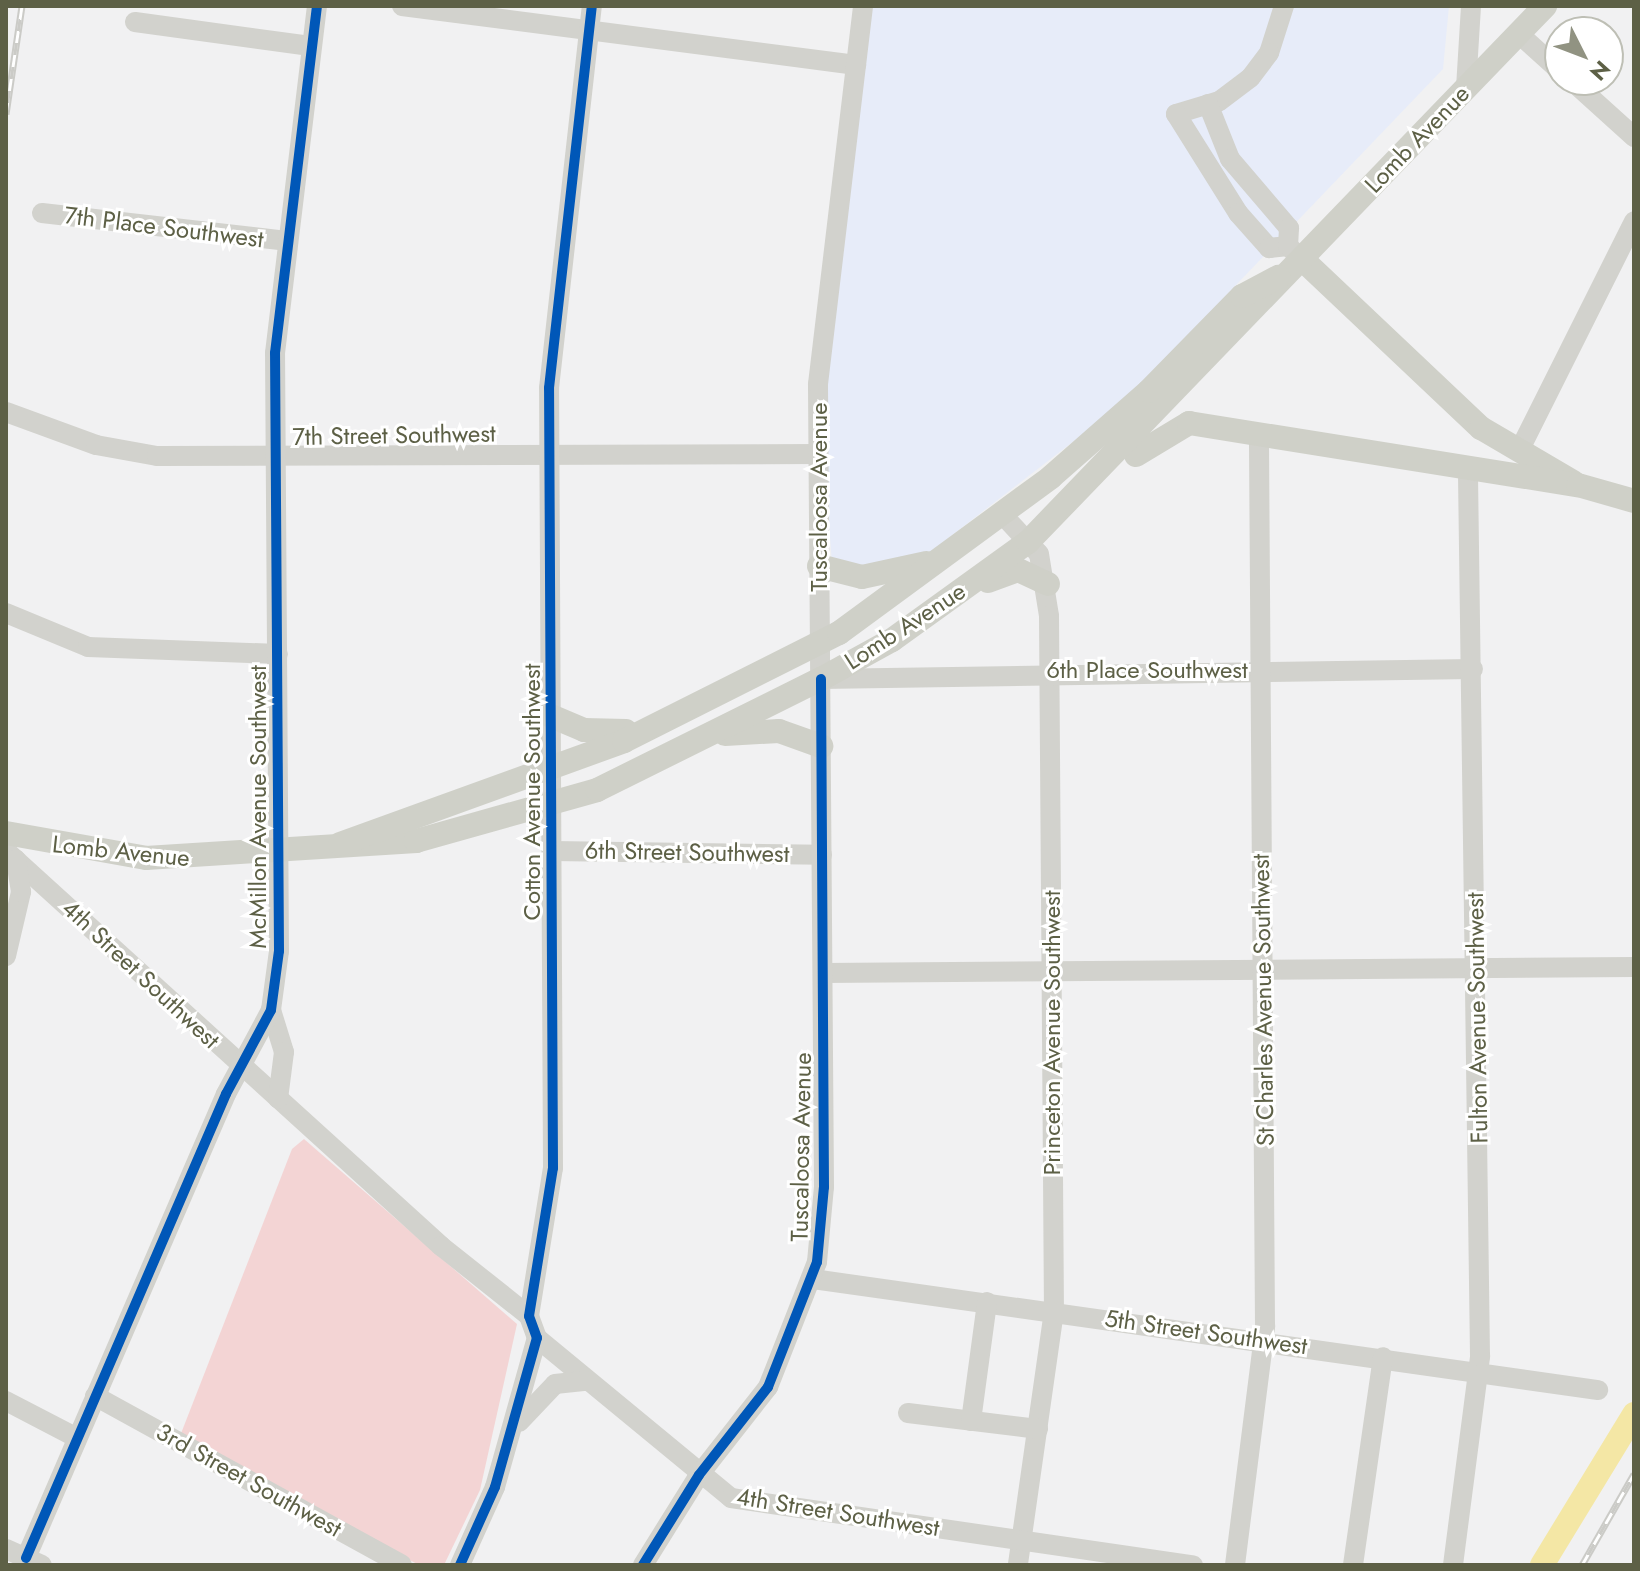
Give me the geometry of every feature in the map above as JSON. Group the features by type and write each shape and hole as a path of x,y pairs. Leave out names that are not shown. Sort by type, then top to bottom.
{"main road":[{"name":"Lomb Avenue","path":"12,851 146,858 416,841 552,805 710,736 821,679 946,601 1028,542 1069,503 1293,259 1545,6"},
{"name":"Lomb Avenue","path":"334,847 649,729 820,644 1002,514 1149,391 1242,296 1293,259"},
{"path":"1293,259 1481,428 1578,485"},
{"path":"1069,503 1189,423 1578,485 1634,501"},
{"path":"819,566 862,577 941,559"},
{"path":"946,601 1018,570 1048,584"},
{"path":"551,716 602,734 649,729"},
{"path":"710,736 779,731 821,746"}],"street":[{"name":"McMillon Avenue Southwest","path":"34,1561 95,1396 241,1067 271,1010 279,951 278,654 273,457 286,241 317,6"},
{"path":"402,6 856,65"},
{"name":"Cotton Avenue Southwest","path":"579,6 585,29"},
{"name":"Cotton Avenue Southwest","path":"537,1338 529,1316 553,1168 549,454 585,29 592,6"},
{"name":"Tuscaloosa Avenue","path":"643,1565 699,1475 768,1387 813,1279 824,1187 818,454 831,243 863,6"},
{"path":"1284,6 1269,53 1250,78 1208,104 1176,114 1219,188 1269,248 1293,259"},
{"path":"1466,88 1471,6"},
{"path":"135,22 310,46"},
{"path":"1519,34 1544,57"},
{"path":"1589,96 1634,137"},
{"path":"1208,104 1242,175 1289,228 1293,259"},
{"path":"1219,188 1242,175"},
{"name":"7th Place Southwest","path":"42,213 286,241"},
{"path":"1519,451 1634,221"},
{"name":"7th Street Southwest","path":"6,412 118,452 273,457 818,454"},
{"name":"St Charles Avenue Southwest","path":"1235,1565 1265,1340 1259,434"},
{"name":"Fulton Avenue Southwest","path":"1453,1565 1478,1371 1473,669 1468,469"},
{"name":"Princeton Avenue Southwest","path":"1002,514 1028,542 1048,584 1054,1311 1018,1565"},
{"path":"6,613 88,647 278,654"},
{"name":"6th Place Southwest","path":"821,679 1048,670 1473,669"},
{"path":"6,956 21,892 12,851"},
{"name":"4th Street Southwest","path":"12,851 241,1067 511,1308 529,1316"},
{"name":"6th Street Southwest","path":"552,851 822,855"},
{"path":"823,973 1634,967"},
{"path":"271,1010 284,1052 278,1099"},
{"name":"5th Street Southwest","path":"813,1279 1265,1340 1598,1390"},
{"path":"971,1421 987,1302"},
{"path":"460,1565 509,1438 537,1338"},
{"name":"4th Street Southwest","path":"537,1338 699,1475 731,1498 1193,1565"},
{"path":"1353,1565 1383,1357"},
{"path":"509,1438 544,1392 586,1381"},
{"name":"3rd Street Southwest","path":"95,1396 402,1565"},
{"path":"6,1401 77,1438"},
{"path":"908,1413 1038,1429"},
{"path":"6,1549 34,1561"}],"shaded area":[{"path":"869,6 1449,6 1443,69 1123,403 898,577 833,576 818,384"},
{"path":"304,1139 517,1324 480,1490 444,1565 419,1565 180,1436 292,1149"}],"waterway":[{"path":"1542,1565 1634,1414"}],"railway":[{"path":"6,114 22,6"},
{"path":"1582,1565 1634,1474"}],"cycle path":[{"path":"26,1558 226,1094 271,1010 279,951 275,353 317,6"},
{"path":"460,1565 495,1487 537,1338 529,1316 553,1168 549,388 592,6"},
{"path":"643,1565 699,1475 768,1387 817,1262 824,1187 821,679"}]}
